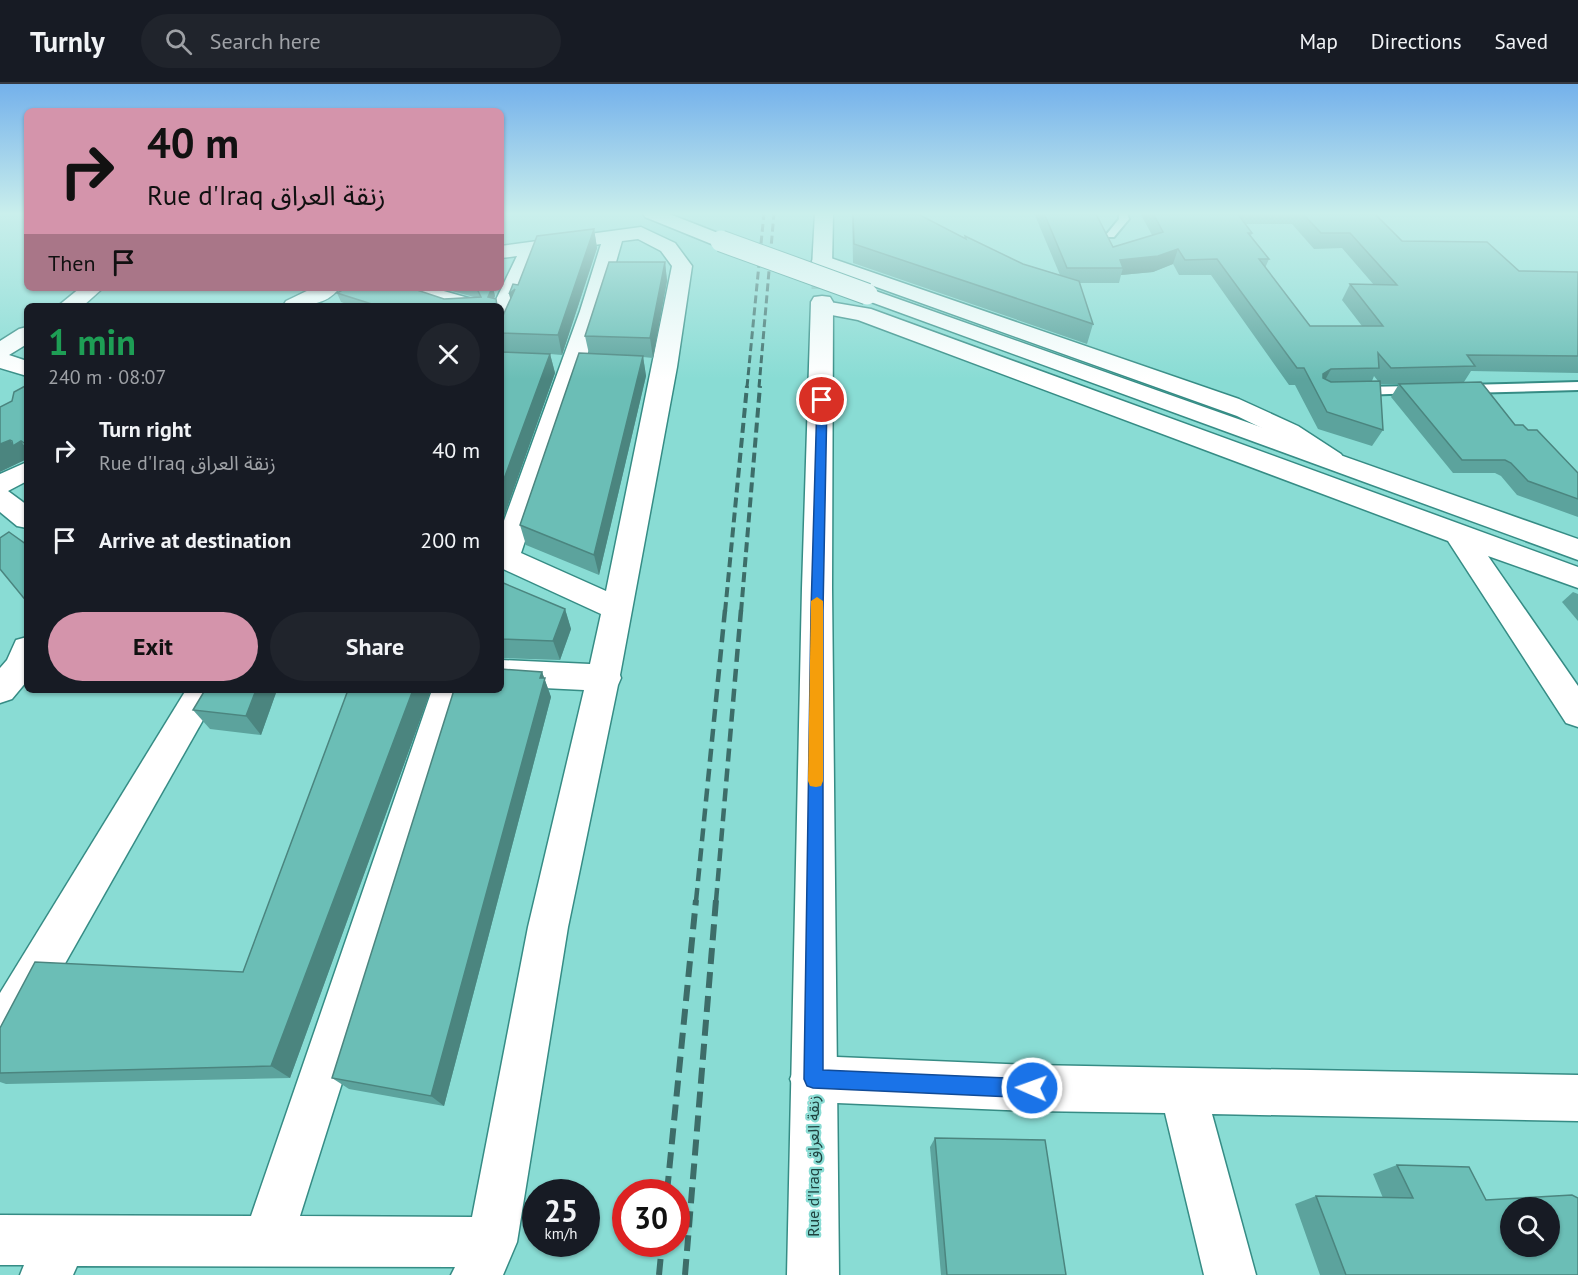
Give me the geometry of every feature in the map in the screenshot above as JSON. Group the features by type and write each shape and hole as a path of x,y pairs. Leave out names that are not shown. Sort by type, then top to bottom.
{"street":[{"path":"504,305 521,269"},
{"path":"504,554 573,364 599,269"},
{"path":"0,1240 55,1257 267,1242 484,1258 548,927 618,609 654,367 681,269"},
{"path":"796,269 1578,549"},
{"name":"Rue d'Iraq زنقة العراق","path":"813,1275 817,576 823,269"},
{"path":"823,284 1272,420 1332,460"},
{"path":"823,284 863,314 886,323 1578,578"},
{"path":"73,303 89,291"},
{"path":"300,303 323,291"},
{"path":"421,291 461,303"},
{"path":"0,351 24,336"},
{"path":"0,360 24,368"},
{"path":"0,485 24,472"},
{"path":"0,498 24,517"},
{"path":"1458,534 1578,713"},
{"path":"504,557 618,609"},
{"path":"0,690 21,666 24,658"},
{"path":"504,673 604,678"},
{"path":"0,1034 201,693"},
{"path":"267,1242 448,693"},
{"path":"813,1079 1032,1088 1578,1098"},
{"path":"1183,1091 1230,1275"}],"lane":[{"path":"1450,389 1578,386"},
{"path":"1346,392 1427,390"}],"building":[{"path":"524,269 581,269 558,335 504,333 504,313 515,289 509,294 513,284 518,285"},
{"path":"607,269 664,269 650,338 585,336"},
{"path":"927,269 1038,269 1079,281 1093,324"},
{"path":"1224,269 1266,269 1310,326 1383,326 1350,284 1397,285 1382,269 1516,269 1519,271 1578,272 1578,356 1467,355 1475,366 1391,368 1378,353 1379,368 1331,369 1323,374 1323,378 1331,382 1380,381 1383,430 1327,412 1304,368 1297,368"},
{"path":"341,291 420,291 444,299 481,297 478,291 491,291 488,297 496,299 497,303 369,303 337,293"},
{"path":"504,352 550,354 504,479"},
{"path":"579,353 643,356 594,555 520,525"},
{"path":"1481,382 1515,425 1523,425 1528,430 1537,430 1578,473 1578,499 1528,481 1511,463 1505,460 1462,460 1399,384"},
{"path":"24,387 24,443 21,441 13,446 10,440 0,444 0,407 12,401 14,392"},
{"path":"9,532 24,543 24,598 0,569 0,538"},
{"path":"504,583 565,609 553,641 504,639"},
{"path":"504,669 542,672 540,678 545,678 431,1096 332,1078 453,693 504,693"},
{"path":"203,693 255,693 246,716 193,710"},
{"path":"347,693 412,693 271,1066 0,1073 0,1028 35,962 243,972"},
{"path":"935,1138 1045,1140 1066,1275 947,1275"},
{"path":"1397,1165 1469,1167 1486,1200 1500,1199 1500,1257 1560,1257 1560,1197 1538,1197 1572,1195 1578,1198 1578,1275 1346,1275 1316,1196 1413,1198"}],"tunnel":[{"path":"822,269 822,302"}],"railway":[{"path":"747,387 759,269"},
{"path":"759,387 769,269"},
{"path":"725,612 747,386"},
{"path":"741,612 760,386"},
{"path":"696,901 725,610"},
{"path":"716,901 741,610"},
{"path":"668,1179 696,900"},
{"path":"685,1275 716,900"},
{"path":"659,1275 661,1257"}],"slow traffic":[{"path":"816,781 817,601"}],"route":[{"path":"822,400 817,611 813,1079 1032,1088"}]}
